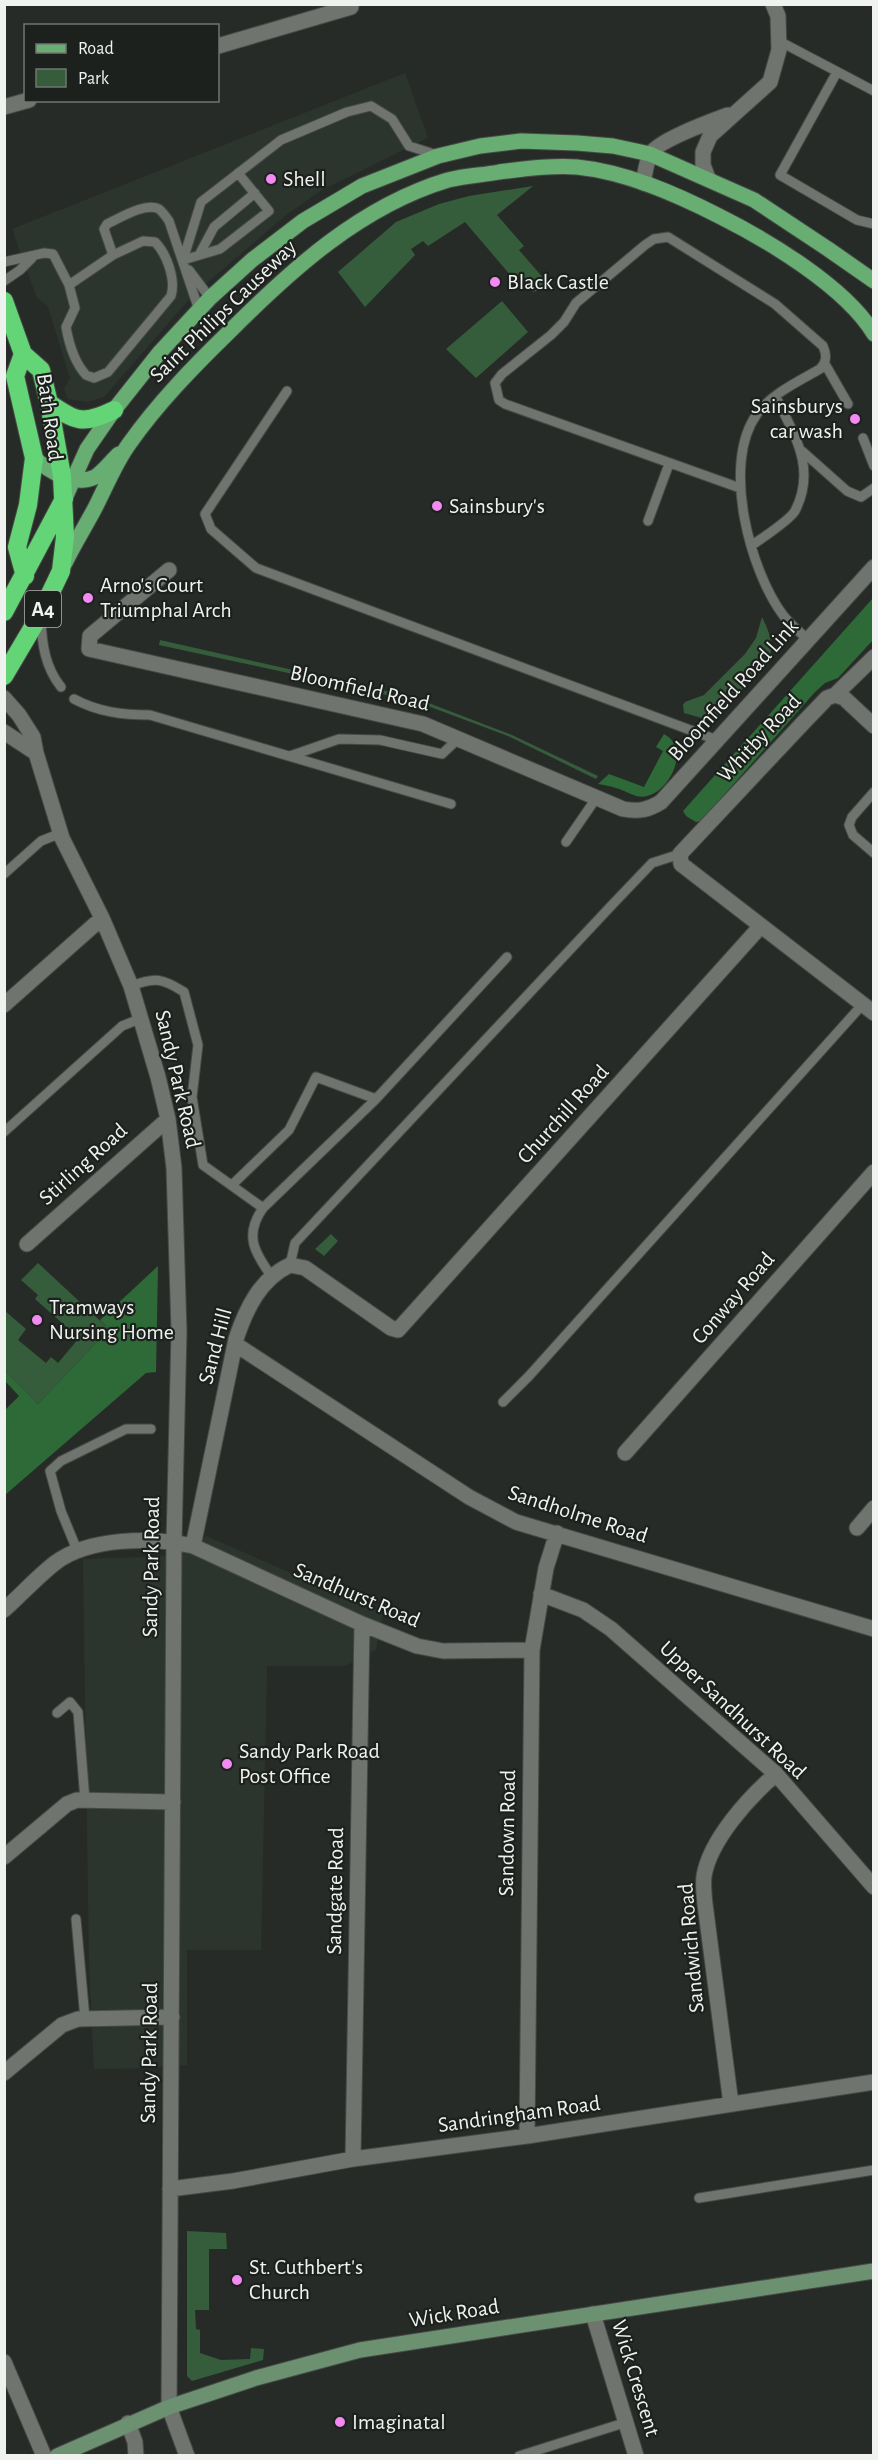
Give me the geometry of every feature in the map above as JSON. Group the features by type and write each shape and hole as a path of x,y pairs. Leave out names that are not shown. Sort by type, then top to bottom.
{"highway":[{"name":"Bath Road","path":"4,301 23,354 15,376 34,458 28,505 17,547 25,576"},
{"name":"A4","path":"23,354 41,370 49,403"},
{"name":"Bath Road","path":"49,403 68,478 65,498"},
{"path":"49,403 70,418 86,420 114,410"},
{"name":"A4","path":"4,676 40,615 61,571 65,537 65,498"},
{"name":"A4","path":"4,612 65,498"}],"main road":[{"name":"Saint Philips Causeway","path":"68,478 114,410 160,352 205,304 252,260 303,220 362,186 438,156 480,146 521,141 578,143 650,154 708,178 754,201 873,281"},
{"name":"Saint Philips Causeway","path":"61,571 128,445 186,373 271,290 323,246 375,212 449,180 522,169 577,167 643,183 683,198 747,230 783,252 850,303 861,314 873,333"},
{"name":"Saint Philips Causeway","path":"857,269 873,273"},
{"path":"34,458 46,469 68,478 94,477 128,445"}],"street":[{"path":"708,178 703,152 710,136 770,82 779,50 778,16 773,4"},
{"path":"219,46 351,8"},
{"path":"4,107 24,101"},
{"path":"643,183 650,154 659,147 697,126 734,113"},
{"name":"Bloomfield Road Link","path":"604,800 623,809 643,811 661,802 809,641 873,567"},
{"name":"Bloomfield Road","path":"169,570 90,636 89,649 423,724 604,800"},
{"name":"Whitby Road","path":"680,854 802,723 828,698 835,695 873,657"},
{"path":"835,695 844,698 873,726"},
{"name":"Sandy Park Road","path":"4,698 19,715 33,737 61,832 131,986 142,1018 168,1119 174,1168 178,1242 169,2407"},
{"path":"4,732 36,753"},
{"path":"680,854 681,864 868,1009"},
{"path":"4,1005 102,918"},
{"name":"Churchill Road","path":"290,1265 305,1268 391,1328 398,1330 760,927"},
{"name":"Stirling Road","path":"27,1244 168,1119"},
{"name":"Conway Road","path":"625,1453 873,1172"},
{"name":"Sand Hill","path":"193,1546 235,1344 245,1312 272,1277 290,1265"},
{"name":"Sandholme Road","path":"235,1344 469,1497 516,1522 873,1629"},
{"path":"857,1528 873,1508"},
{"name":"Sandown Road","path":"527,2136 532,1650 546,1568 557,1533"},
{"name":"Sandhurst Road","path":"4,1610 55,1563 78,1550 109,1543 174,1542 193,1546 362,1624 417,1646 443,1651 532,1650"},
{"name":"Upper Sandhurst Road","path":"541,1594 583,1610 611,1629 776,1774 873,1887"},
{"name":"Sandgate Road","path":"353,2159 362,1624"},
{"name":"Sandwich Road","path":"731,2104 705,1904 704,1876 710,1857 731,1821 776,1774"},
{"path":"4,1857 68,1804 85,1800 173,1802"},
{"path":"4,2073 62,2025 78,2019 172,2017"},
{"name":"Sandringham Road","path":"170,2189 233,2181 353,2159 527,2136 873,2082"},
{"name":"Wick Road","path":"57,2456 169,2407 256,2378 360,2350 873,2271"},
{"name":"Wick Crescent","path":"592,2314 636,2456"},
{"path":"4,2362 44,2456"},
{"path":"169,2407 187,2456"},
{"path":"128,2423 135,2442 136,2456"}],"lane":[{"path":"779,41 873,91"},
{"path":"837,72 780,175 857,220 873,224"},
{"path":"205,304 183,260 201,202 281,140 347,112 371,106 392,119 409,146 438,156"},
{"path":"183,260 220,249 269,210 238,173"},
{"path":"199,255 213,227 255,194"},
{"path":"113,255 104,229 107,224 140,210 152,207 161,210 205,304"},
{"path":"740,488 505,404 499,400 495,383 502,374 551,335 564,322 576,303 654,239 668,237 775,304 823,346 826,353 825,364 848,404"},
{"path":"4,262 32,258 44,253 53,254 69,285 75,308 66,327 78,367 86,375 101,376 108,372 171,296 173,290 165,256 155,242 143,241 113,255 69,285"},
{"path":"4,281 32,258"},
{"path":"809,641 783,615 766,586 742,509 740,488 742,461 749,430 757,414 776,397 825,364"},
{"path":"287,391 205,514 211,529 256,568 717,740"},
{"path":"752,546 794,512 806,477 802,452 776,397"},
{"path":"863,438 873,466"},
{"path":"802,452 847,491 861,496 873,488"},
{"path":"648,521 669,464"},
{"path":"40,615 43,652 61,687"},
{"path":"74,699 92,709 129,715 150,715 451,804"},
{"path":"290,756 339,739 380,740 442,754 459,738"},
{"path":"873,792 852,817 849,825 853,835 873,853"},
{"path":"566,842 604,800"},
{"path":"4,874 41,841 61,832"},
{"path":"290,1265 295,1243 610,906 652,863 680,854"},
{"path":"272,1277 254,1250 252,1235 254,1221 263,1208 376,1099 507,957"},
{"path":"131,986 150,978 168,981 184,992 198,1045 192,1097 202,1165 263,1208"},
{"path":"503,1402 868,1009"},
{"path":"4,1132 122,1026 142,1018"},
{"path":"232,1185 289,1130 316,1077 376,1099"},
{"path":"78,1550 61,1511 50,1471 61,1461 126,1429 151,1429"},
{"path":"57,1713 70,1702 78,1712 85,1800"},
{"path":"76,1919 85,2019"},
{"path":"699,2198 873,2170"},
{"path":"519,2456 627,2422"}],"shaded area":[{"path":"405,73 428,138 322,190 286,215 193,295 104,397 87,402 68,399 64,389 70,378 48,307 36,296 12,229"},
{"path":"206,1536 383,1613 376,1650 345,1666 267,1666 261,1950 187,1950 187,2065 94,2069 89,1961 83,1559 180,1556"}],"green space":[{"path":"533,186 497,215 524,246 519,250 551,287 533,292 522,280 518,284 465,222 428,246 423,241 411,249 415,255 365,307 338,272 396,222 439,204 469,196"},
{"path":"502,301 528,332 476,378 446,349"},
{"path":"873,598 873,640 838,678 825,683 815,692 701,821 696,822 686,816 683,811"},
{"path":"762,617 770,636 770,657 719,716 709,720 684,713 685,702 704,695 745,654 756,638"},
{"path":"160,640 413,697 512,735 598,776 596,779 508,736 428,706 371,691 159,645"},
{"path":"664,734 672,740 677,758 670,778 663,786 647,796 639,796 598,784 609,774 644,787 663,751 656,747"},
{"path":"331,1234 338,1241 324,1256 315,1249"},
{"path":"38,1263 109,1329 38,1404 5,1371 4,1310 26,1329 18,1340 46,1363 51,1357 58,1363 79,1338 35,1299 38,1295 21,1280"},
{"path":"158,1266 156,1372 146,1373 5,1495 5,1410 19,1396 5,1381 5,1371 38,1404 109,1329 100,1320"},
{"path":"187,2231 226,2233 227,2249 209,2249 209,2310 195,2310 196,2329 200,2330 200,2353 221,2360 250,2359 251,2348 264,2349 263,2360 192,2381 187,2376"}],"place":[{"name":"Shell","path":"271,179"},
{"name":"Black Castle","path":"495,282"},
{"name":"Sainsburys car wash","path":"855,419"},
{"name":"Sainsbury's","path":"437,506"},
{"name":"Arno's Court Triumphal Arch","path":"88,598"},
{"name":"Tramways Nursing Home","path":"37,1320"},
{"name":"Sandy Park Road Post Office","path":"227,1764"},
{"name":"St. Cuthbert's Church","path":"237,2280"},
{"name":"Imaginatal","path":"340,2422"}]}
